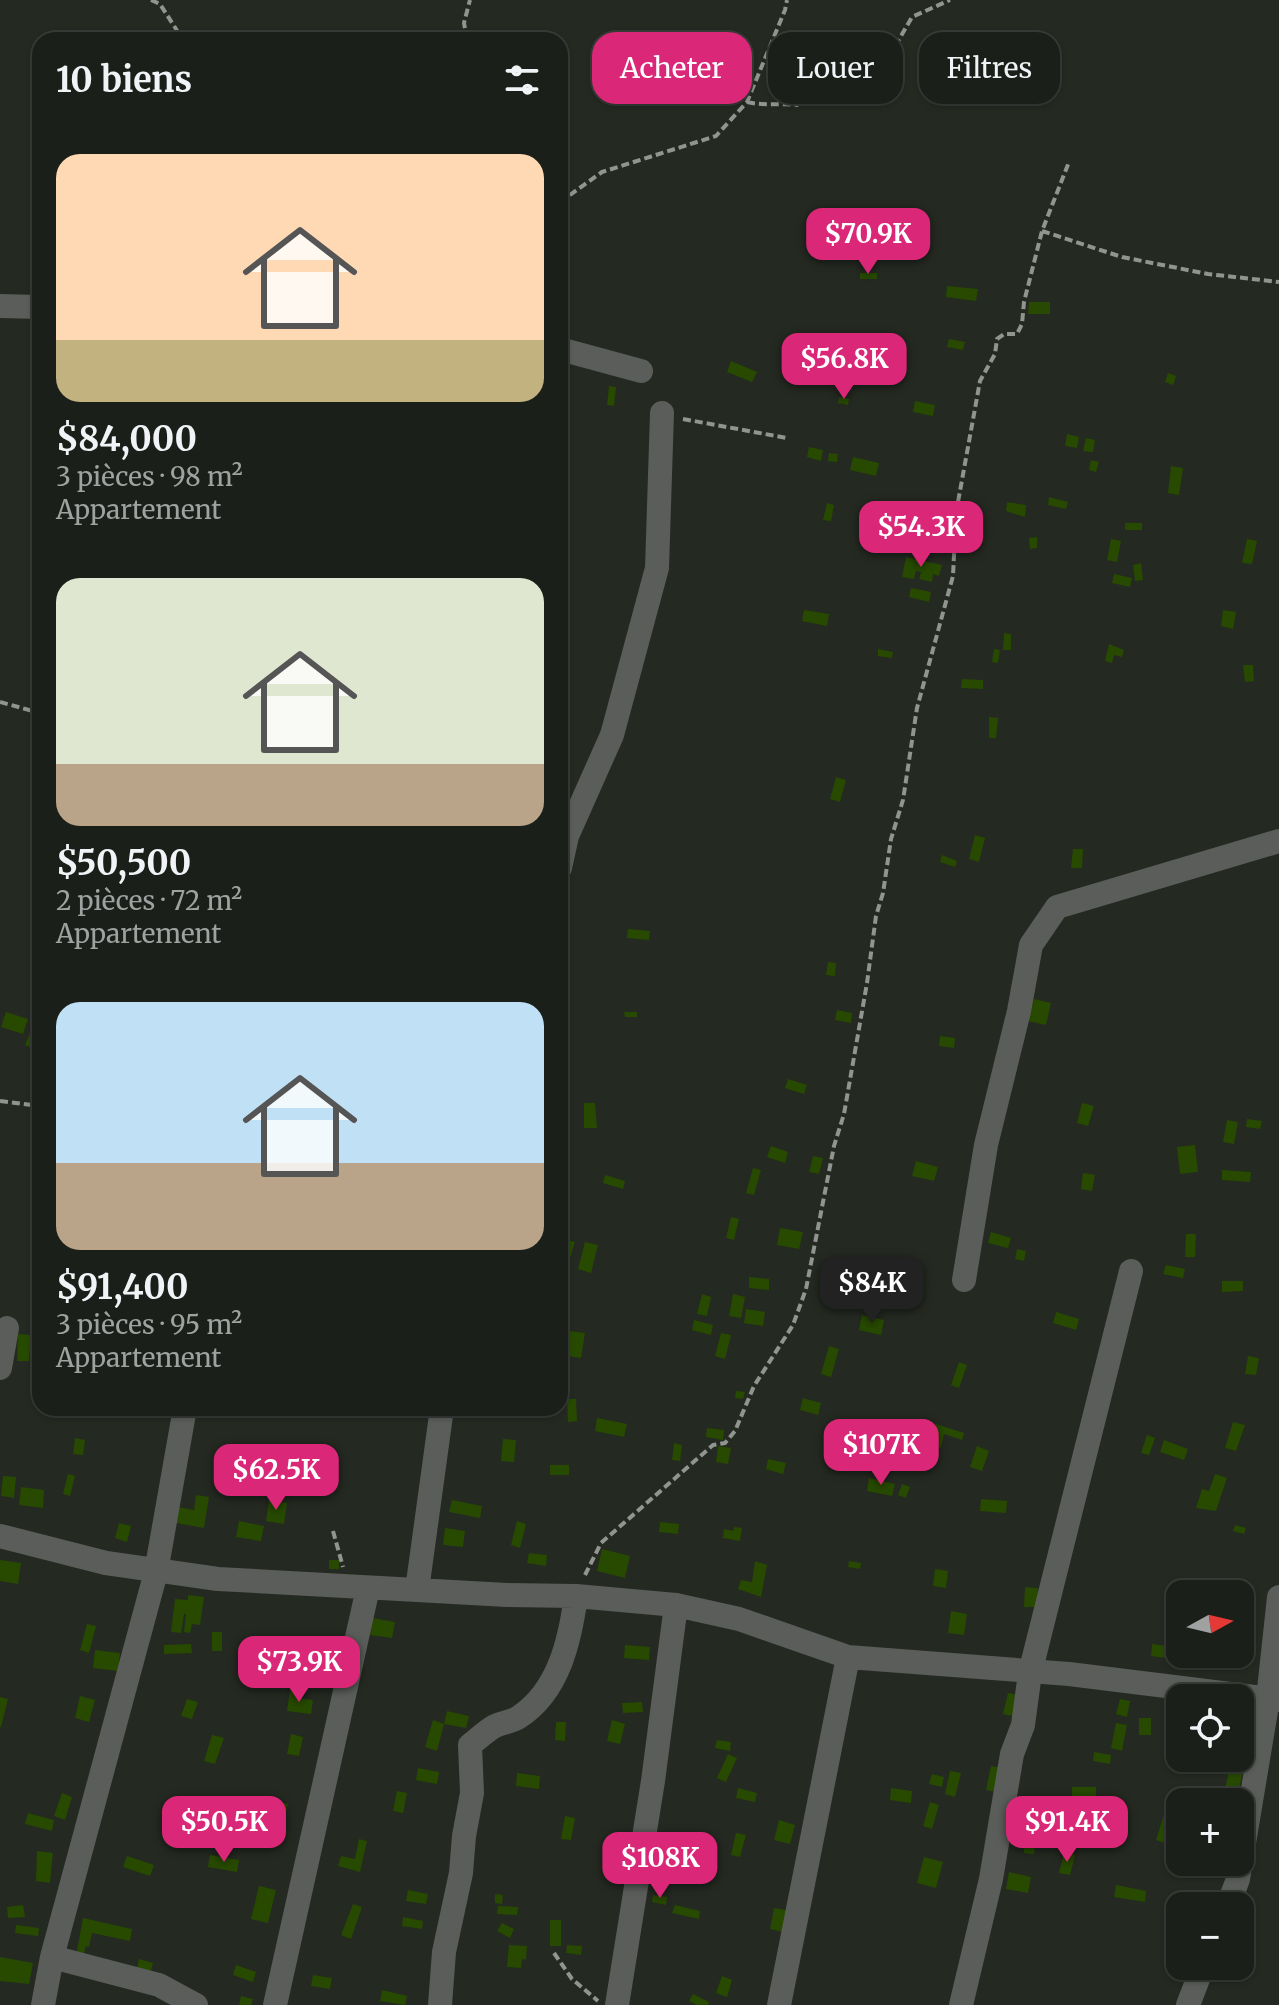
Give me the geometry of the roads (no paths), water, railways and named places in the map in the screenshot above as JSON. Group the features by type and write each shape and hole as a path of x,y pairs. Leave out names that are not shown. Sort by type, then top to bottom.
{"street":[{"path":"0,306 32,307"},
{"path":"568,351 641,371"},
{"path":"568,834 612,735 657,568 662,413"},
{"path":"964,1280 986,1145 1019,1011 1031,945 1057,907 1279,841"},
{"path":"961,2005 991,1879 1012,1754 1023,1725 1030,1673 1131,1271"},
{"path":"0,1368 7,1328"},
{"path":"43,2005 52,1957 156,1572 184,1416"},
{"path":"417,1590 441,1416"},
{"path":"0,1536 156,1572 218,1579 576,1596 676,1605 739,1619 848,1657 1069,1674 1274,1699"},
{"path":"275,2005 357,1587"},
{"path":"440,2005 444,1952 461,1873 472,1793 470,1745 495,1726 517,1719 540,1700 559,1667 571,1636 576,1596"},
{"path":"1233,1892 1274,1699 1279,1597"},
{"path":"617,2005 653,1781 676,1605"},
{"path":"779,2005 848,1657"},
{"path":"52,1957 159,1985 196,2005"},
{"path":"1188,2005 1198,1980"}]}
